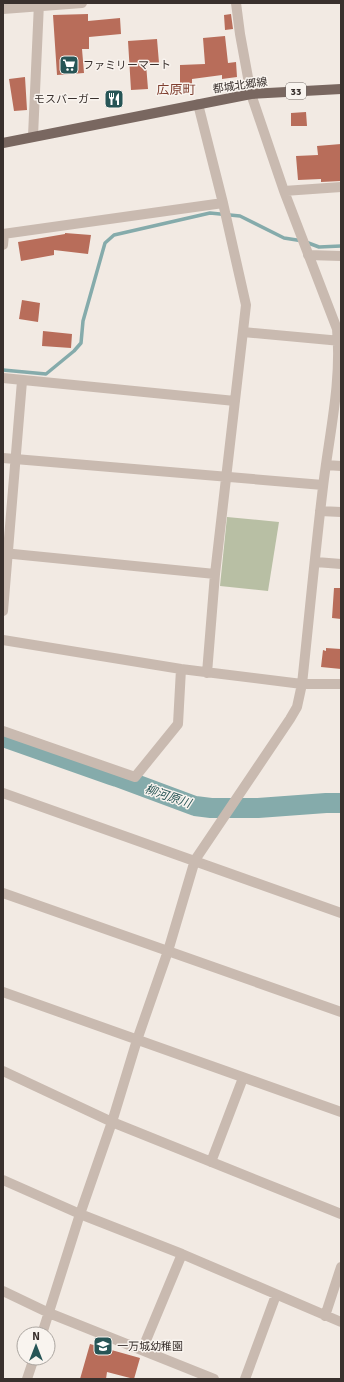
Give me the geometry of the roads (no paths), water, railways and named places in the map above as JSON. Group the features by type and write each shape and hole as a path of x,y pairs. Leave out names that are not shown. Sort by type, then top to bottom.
{"main road":[{"name":"都城北郷線","path":"3,142 251,94 341,89"}],"street":[{"path":"3,9 39,5 82,3"},
{"path":"45,1326 80,1214 112,1122 137,1040 168,951 195,860 290,719 297,707 302,684 323,485 338,390 340,341 284,191 251,94 236,3"},
{"path":"33,136 39,5"},
{"path":"198,104 223,203 246,305 215,574 206,673"},
{"path":"284,191 341,187"},
{"path":"3,238 223,203"},
{"path":"308,255 341,256"},
{"path":"243,332 340,341"},
{"path":"3,378 235,401"},
{"path":"3,611 5,553 22,381"},
{"path":"3,458 323,485"},
{"path":"326,465 341,466"},
{"path":"320,511 341,512"},
{"path":"5,553 215,574"},
{"path":"316,562 341,564"},
{"path":"3,640 206,673 302,684 341,684"},
{"path":"3,731 135,777 178,724 181,669"},
{"path":"3,792 341,913"},
{"path":"3,893 341,1012"},
{"path":"3,992 341,1112"},
{"path":"3,1071 112,1122 341,1214"},
{"path":"211,1162 243,1078"},
{"path":"3,1180 80,1214 182,1254 341,1322"},
{"path":"142,1350 182,1254"},
{"path":"325,1316 341,1267"},
{"path":"3,1291 49,1313 214,1379"},
{"path":"245,1379 276,1295"},
{"path":"27,1379 31,1366"}],"waterway":[{"path":"3,370 46,374 74,351 81,343 83,321 105,243 114,235 210,213 240,216 284,238 303,241 319,247 341,246"},
{"name":"柳河原川","path":"3,737 195,806 211,808 258,808 341,803"}],"place":[{"name":"ファミリーマート","path":"69,65"},
{"name":"モスバーガー","path":"114,99"},
{"name":"一万城幼稚園","path":"103,1346"}],"district":[{"name":"広原町","path":"176,89"}]}
